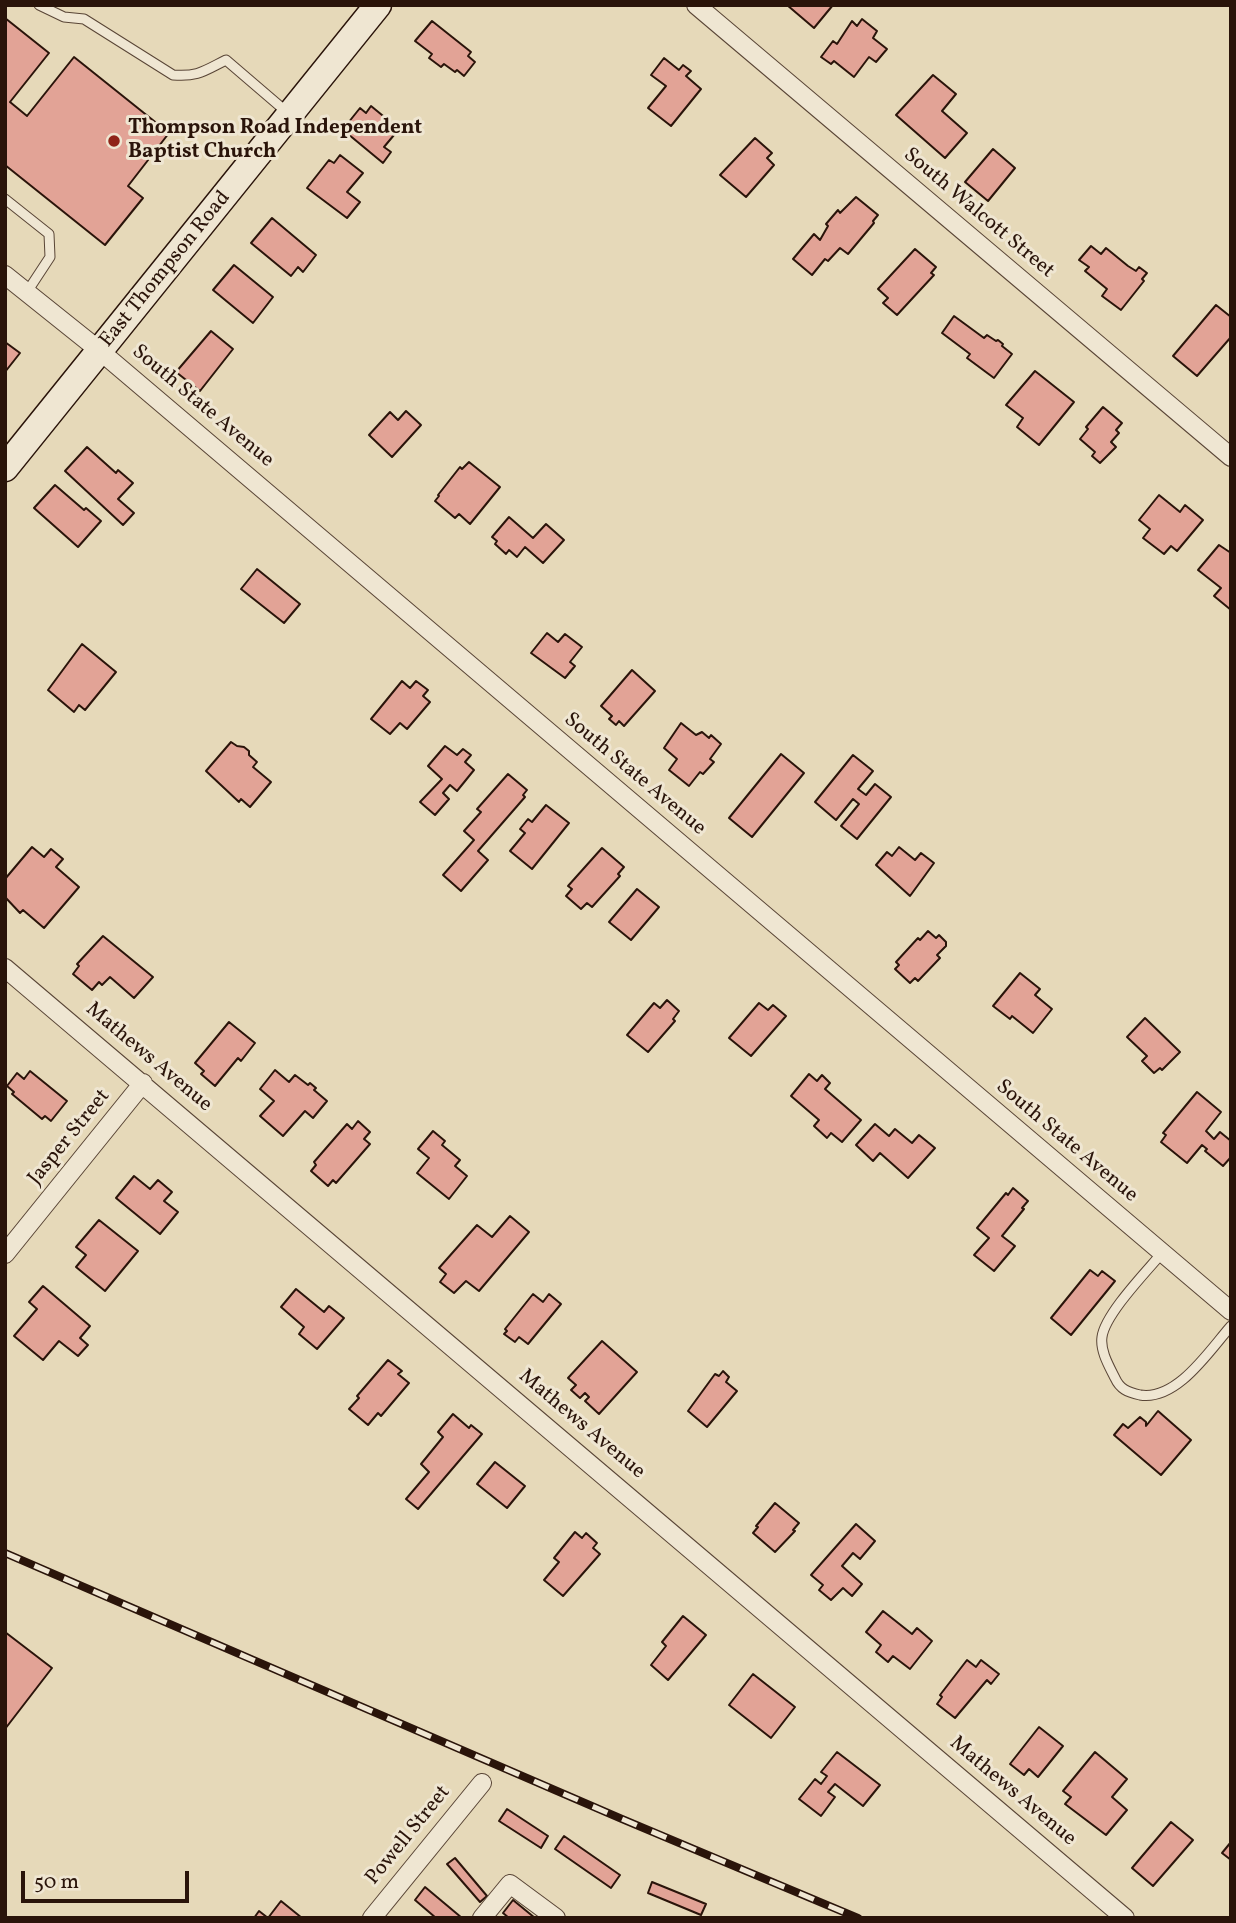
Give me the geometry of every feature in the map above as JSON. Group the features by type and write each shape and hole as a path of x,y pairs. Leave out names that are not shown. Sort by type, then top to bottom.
{"main road":[{"name":"East Thompson Road","path":"5,468 378,5"}],"street":[{"name":"South Walcott Street","path":"696,5 1231,457"},
{"name":"South State Avenue","path":"5,275 100,351 1231,1311"},
{"name":"Mathews Avenue","path":"5,968 1125,1918"},
{"name":"Jasper Street","path":"5,1254 143,1083"},
{"name":"Powell Street","path":"372,1918 481,1783"},
{"path":"482,1918 510,1884 556,1918"}],"lane":[{"path":"39,5 64,18 84,19 173,75 205,73 226,60 290,115"},
{"path":"5,198 50,234 50,257 27,292"},
{"path":"1162,1253 1124,1299 1102,1336 1105,1357 1119,1387 1130,1393 1152,1397 1179,1384 1231,1326"}],"building":[{"path":"787,5 833,5 814,28"},
{"path":"5,18 49,53 10,102 27,116 74,57 169,133 128,186 143,198 105,245 5,165"},
{"path":"862,19 877,31 873,38 887,49 876,62 869,57 854,77 834,61 831,64 821,57 833,41 837,44 852,21 857,26"},
{"path":"432,21 471,52 468,56 475,62 464,76 444,64 441,67 429,58 432,54 415,41"},
{"path":"664,58 679,70 683,65 691,71 686,76 701,89 671,126 648,108 666,86 651,75"},
{"path":"933,75 956,94 942,111 967,133 945,158 896,115"},
{"path":"371,106 399,129 384,147 391,152 383,163 348,134 354,127 348,123 360,108 366,113"},
{"path":"755,138 772,153 767,158 774,165 746,197 720,175"},
{"path":"993,149 1015,168 988,201 965,182"},
{"path":"340,155 363,173 347,192 360,202 347,218 307,188 329,160 334,163"},
{"path":"856,197 878,215 874,223 848,254 840,248 828,261 825,259 812,275 793,259 814,234 820,240 828,226 826,224 838,210 840,213"},
{"path":"272,218 316,255 303,272 298,267 291,276 251,243"},
{"path":"1091,246 1101,254 1106,248 1136,271 1139,267 1147,273 1142,279 1144,281 1121,310 1102,296 1107,289 1085,271 1089,267 1079,260"},
{"path":"915,249 936,267 931,273 934,275 897,315 883,303 888,298 878,289"},
{"path":"234,265 273,297 253,323 213,290"},
{"path":"1216,305 1231,317 1231,337 1197,376 1173,356"},
{"path":"954,316 984,338 987,335 998,340 1012,354 994,378 967,358 970,354 942,333"},
{"path":"211,331 233,349 200,391 176,372"},
{"path":"5,342 20,353 5,372"},
{"path":"1035,371 1074,402 1039,445 1017,427 1023,418 1006,405"},
{"path":"1103,407 1122,423 1116,430 1119,433 1111,442 1116,447 1100,463 1092,456 1095,452 1080,439 1088,429 1086,427"},
{"path":"406,411 421,425 392,457 369,435 390,412 398,420"},
{"path":"87,447 116,473 118,470 133,483 118,499 134,513 123,525 65,471"},
{"path":"469,462 500,487 470,524 459,514 455,518 435,501 460,467 462,469"},
{"path":"55,485 101,521 78,547 34,508"},
{"path":"1159,495 1180,512 1185,505 1203,520 1177,551 1171,546 1164,554 1143,538 1150,529 1139,520"},
{"path":"509,517 533,538 546,524 564,540 543,563 525,547 517,557 509,550 506,554 495,544 497,541 492,537"},
{"path":"1219,545 1231,553 1231,610 1214,596 1221,588 1198,570"},
{"path":"257,569 300,604 284,623 241,589"},
{"path":"547,633 558,642 565,634 582,647 570,662 575,666 565,678 531,653"},
{"path":"82,644 116,672 85,710 79,705 74,712 48,690"},
{"path":"632,670 655,691 624,726 619,721 616,725 609,719 612,716 601,706"},
{"path":"402,681 410,688 416,681 428,690 423,696 430,702 407,729 400,723 390,734 371,719"},
{"path":"681,723 696,735 702,732 709,738 711,735 721,744 710,759 714,762 703,774 700,772 689,786 669,770 677,759 664,748"},
{"path":"231,742 249,751 249,755 257,762 253,767 271,782 250,807 241,799 239,802 206,771"},
{"path":"445,746 457,755 463,749 471,755 465,762 474,770 457,791 450,785 443,793 449,799 435,815 420,802 442,779 428,766"},
{"path":"781,754 804,773 752,837 729,818"},
{"path":"853,755 873,771 858,789 866,795 875,784 891,797 857,839 841,826 859,804 853,799 836,820 815,802"},
{"path":"508,774 527,790 523,795 525,797 478,851 488,860 461,891 443,875 474,840 464,831 481,812 477,809"},
{"path":"546,805 569,823 532,869 510,851 525,833 520,829 528,819 532,822"},
{"path":"32,847 44,857 51,849 63,859 56,867 79,887 44,928 23,910 20,913 5,897 5,879"},
{"path":"899,847 915,860 921,853 934,863 910,896 876,865 887,852 892,856"},
{"path":"602,848 624,867 618,874 620,876 592,907 587,903 581,909 566,896 572,889 568,886"},
{"path":"637,889 659,907 631,940 609,922"},
{"path":"928,931 936,938 939,935 946,942 946,946 937,955 940,958 918,981 915,978 910,983 895,969 899,965 896,962"},
{"path":"103,936 153,977 134,998 110,977 102,985 99,982 92,990 73,974 79,966 77,964"},
{"path":"1020,973 1040,989 1035,995 1052,1009 1033,1033 1012,1016 1010,1019 993,1006"},
{"path":"667,1000 679,1011 673,1019 675,1021 648,1052 627,1035 654,1003 660,1008"},
{"path":"759,1003 768,1010 773,1005 786,1016 751,1056 729,1038"},
{"path":"1145,1018 1180,1052 1162,1070 1160,1068 1154,1073 1142,1061 1147,1056 1127,1037"},
{"path":"229,1022 255,1043 241,1061 238,1058 215,1086 201,1074 204,1071 195,1063"},
{"path":"275,1070 289,1082 295,1075 308,1085 310,1083 327,1101 313,1118 305,1111 283,1136 260,1116 274,1101 260,1089"},
{"path":"30,1071 67,1101 51,1121 45,1116 42,1119 12,1094 14,1092 7,1086 17,1073 24,1079"},
{"path":"809,1074 817,1081 822,1075 830,1083 825,1089 861,1120 842,1142 831,1133 827,1138 814,1126 819,1120 791,1096"},
{"path":"1197,1092 1221,1112 1206,1131 1214,1139 1220,1132 1231,1141 1231,1157 1223,1166 1205,1151 1207,1149 1202,1145 1187,1163 1161,1142 1166,1135 1163,1133"},
{"path":"358,1121 370,1132 364,1139 370,1144 336,1183 333,1180 328,1186 311,1171 316,1165 314,1162 347,1124 352,1129"},
{"path":"875,1124 889,1136 895,1129 912,1143 919,1135 935,1148 908,1178 880,1153 873,1161 856,1145"},
{"path":"433,1131 445,1141 442,1145 460,1160 455,1166 467,1176 449,1199 417,1173 429,1158 418,1149"},
{"path":"134,1176 150,1189 158,1180 172,1192 164,1201 178,1212 160,1234 116,1198"},
{"path":"1013,1188 1028,1201 1002,1236 1015,1246 994,1271 974,1255 989,1238 977,1228"},
{"path":"510,1216 529,1232 479,1291 466,1281 454,1293 440,1282 446,1274 439,1268 477,1225 492,1237"},
{"path":"99,1220 138,1251 105,1291 76,1267 86,1255 76,1247"},
{"path":"1090,1270 1098,1276 1102,1271 1115,1281 1071,1335 1051,1318"},
{"path":"43,1286 90,1326 80,1338 88,1345 78,1356 59,1341 43,1360 14,1336 37,1309 29,1302"},
{"path":"296,1289 324,1312 329,1306 344,1318 317,1349 299,1334 304,1327 281,1307"},
{"path":"533,1294 543,1302 549,1294 561,1304 528,1344 519,1337 515,1342 504,1334 507,1331 505,1329"},
{"path":"602,1341 637,1372 599,1414 585,1401 589,1397 585,1393 580,1398 571,1390 576,1385 568,1378"},
{"path":"388,1360 402,1371 398,1374 409,1383 381,1416 378,1413 368,1425 349,1409"},
{"path":"723,1371 729,1377 726,1382 737,1391 707,1427 688,1411 715,1374 719,1376"},
{"path":"1158,1411 1191,1440 1161,1475 1114,1435 1123,1424 1128,1428 1140,1417 1146,1422 1146,1426"},
{"path":"453,1414 469,1428 471,1425 482,1434 418,1509 406,1499 429,1472 421,1464 443,1437 438,1432"},
{"path":"495,1462 525,1486 507,1508 477,1484"},
{"path":"775,1503 799,1523 775,1552 753,1533"},
{"path":"856,1524 875,1541 860,1559 853,1553 842,1566 862,1584 852,1596 843,1588 831,1600 819,1590 823,1585 811,1575"},
{"path":"575,1532 582,1538 586,1533 597,1543 593,1548 600,1554 563,1596 544,1580 559,1562 554,1558"},
{"path":"883,1611 912,1634 917,1628 932,1641 910,1669 893,1656 888,1662 876,1652 881,1645 866,1632"},
{"path":"683,1616 706,1635 668,1680 651,1665 666,1646 662,1642"},
{"path":"5,1632 52,1668 5,1729"},
{"path":"967,1660 976,1667 981,1660 999,1674 991,1684 987,1680 955,1718 937,1704 942,1697 940,1695"},
{"path":"753,1674 795,1707 771,1738 729,1705"},
{"path":"1039,1727 1063,1746 1038,1777 1029,1769 1024,1775 1010,1764"},
{"path":"837,1752 880,1785 863,1806 835,1784 828,1792 835,1797 821,1816 799,1799 815,1779 821,1784 827,1776 821,1772"},
{"path":"1095,1752 1127,1779 1112,1797 1127,1810 1106,1835 1065,1804 1071,1797 1063,1791"},
{"path":"507,1809 548,1836 541,1848 499,1821"},
{"path":"1171,1822 1193,1840 1153,1886 1132,1868"},
{"path":"564,1836 620,1875 611,1888 555,1849"},
{"path":"1231,1842 1231,1860 1222,1853"},
{"path":"455,1858 487,1896 480,1902 447,1864"},
{"path":"652,1882 706,1904 701,1915 648,1893"},
{"path":"425,1887 462,1918 436,1918 415,1900"},
{"path":"513,1900 535,1918 509,1918 503,1913"},
{"path":"281,1901 302,1918 268,1918"},
{"path":"259,1911 268,1918 254,1918"}],"railway":[{"path":"5,1553 858,1918"}],"place":[{"name":"Thompson Road Independent Baptist Church","path":"114,141"}]}
